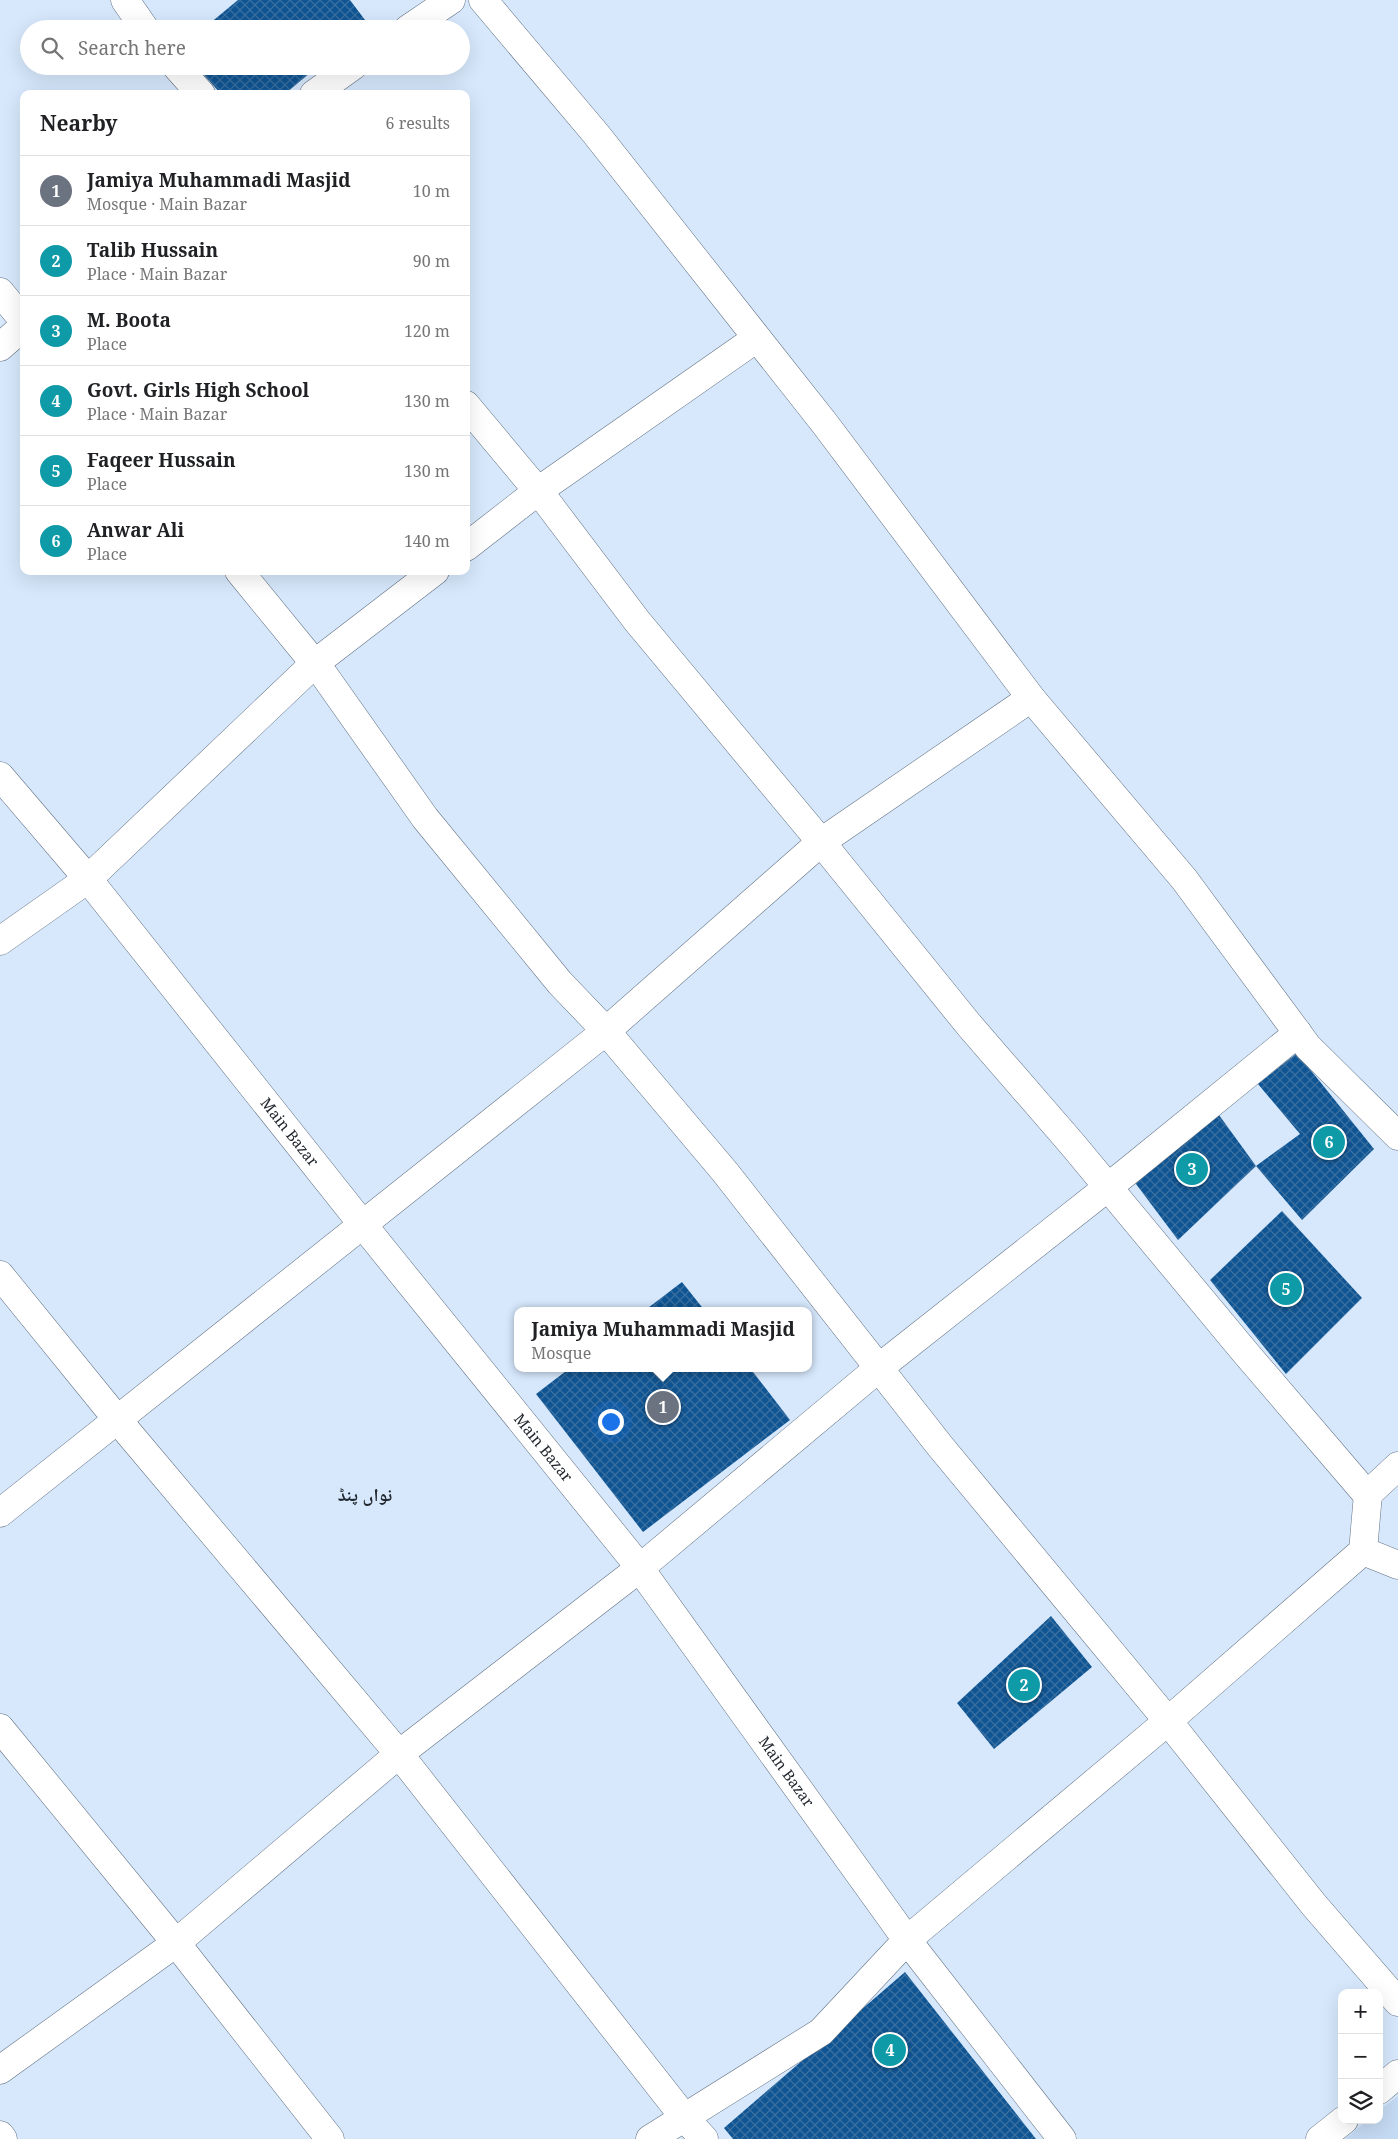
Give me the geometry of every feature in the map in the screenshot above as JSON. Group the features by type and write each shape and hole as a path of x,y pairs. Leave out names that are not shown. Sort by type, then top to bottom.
{"street":[{"path":"125,0 139,20"},
{"path":"421,20 451,0"},
{"path":"483,0 596,134 825,424 1031,698 1184,879 1308,1047 1398,1136"},
{"path":"184,75 197,90"},
{"path":"319,90 340,75"},
{"path":"0,292 20,316"},
{"path":"0,347 20,330"},
{"path":"470,544 538,491 757,338"},
{"path":"470,410 538,491 637,621 822,842 969,1025 1108,1187 1244,1351 1368,1494"},
{"path":"242,575 314,664 425,818 560,983 606,1031 726,1172 940,1446 1168,1721 1314,1905 1398,2002"},
{"path":"0,942 88,879 314,664 429,575"},
{"path":"0,1513 606,1031 822,842 1031,698"},
{"name":"Main Bazar","path":"0,776 88,879 363,1225 640,1568 907,1940 1062,2139"},
{"path":"0,2070 176,1943 399,1754 640,1568 880,1367 1108,1187 1298,1033"},
{"path":"0,1275 117,1419 399,1754 684,2117 704,2139"},
{"path":"650,2139 821,2032 907,1940 1168,1721 1363,1551 1368,1494 1398,1466"},
{"path":"1363,1551 1398,1565"},
{"path":"0,1728 176,1943 330,2139"},
{"path":"1383,2087 1398,2074"},
{"path":"1320,2139 1339,2124"},
{"path":"0,2135 3,2139"}],"shaded area":[{"path":"1398,2096 1398,2139 1345,2139 1363,2124 1383,2124 1383,2108"}],"building":[{"path":"238,0 350,0 365,20 214,20"},
{"path":"204,75 307,75 290,90 217,90"},
{"path":"1297,1053 1374,1149 1302,1220 1256,1166 1300,1134 1258,1084"},
{"path":"1211,1104 1256,1166 1178,1240 1127,1172"},
{"path":"1282,1211 1362,1298 1286,1374 1210,1280"},
{"path":"682,1282 702,1307 649,1307"},
{"path":"565,1372 753,1372 790,1420 643,1532 536,1394"},
{"path":"1051,1616 1092,1667 994,1749 957,1703"},
{"path":"905,1972 1036,2139 733,2139 724,2128"}],"place":[{"name":"Anwar Ali","path":"1329,1142"},
{"name":"M. Boota","path":"1192,1169"},
{"name":"Faqeer Hussain","path":"1286,1289"},
{"name":"Jamiya Muhammadi Masjid","path":"663,1407"},
{"name":"Talib Hussain","path":"1024,1685"},
{"name":"Govt. Girls High School","path":"890,2050"}],"district":[{"name":"نواں پنڈ","path":"365,1495"}]}
